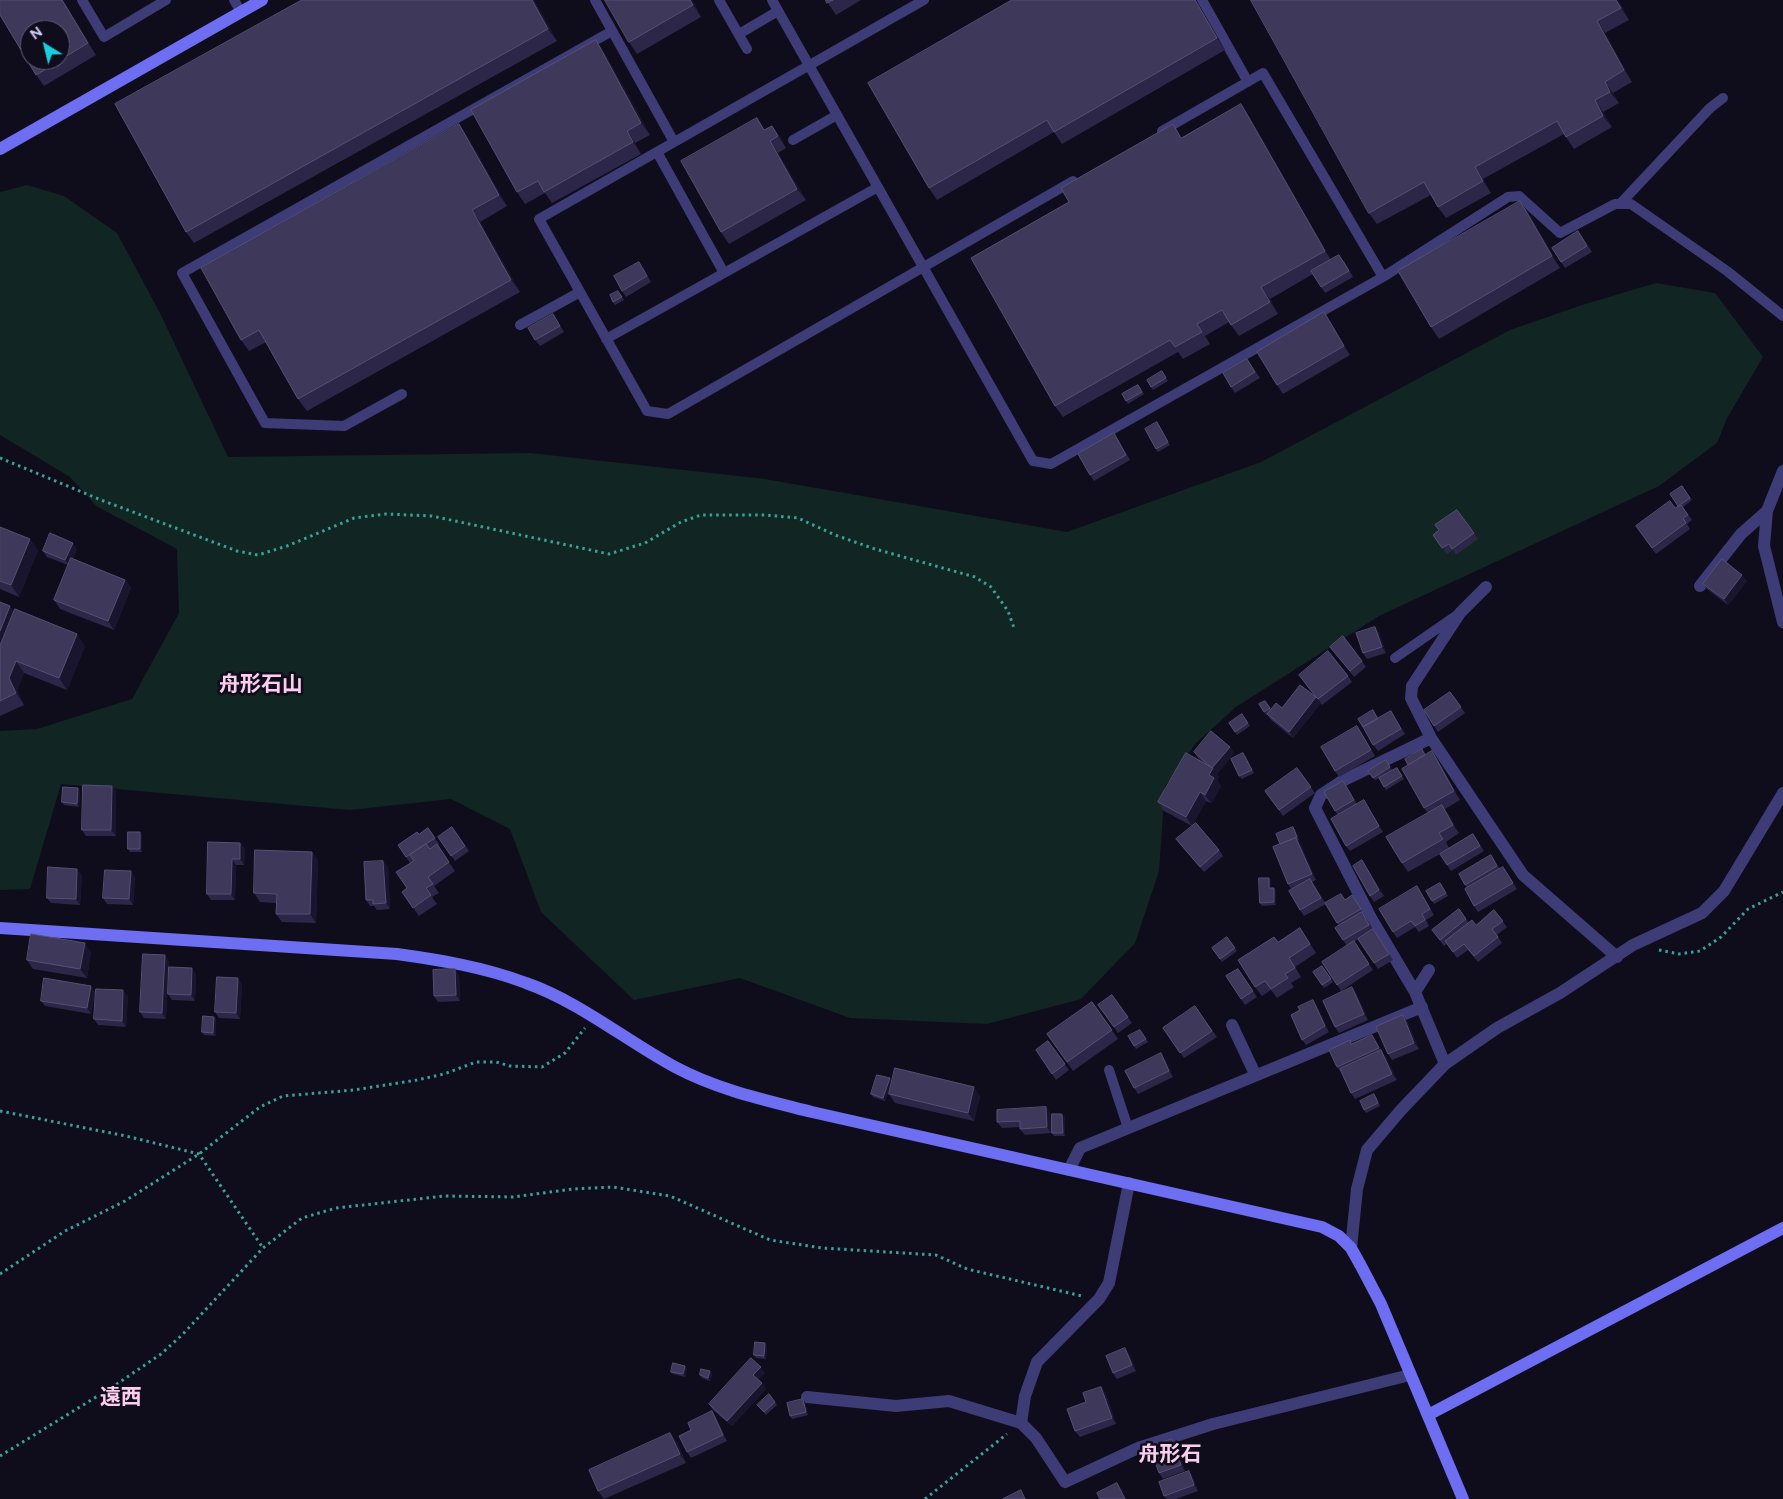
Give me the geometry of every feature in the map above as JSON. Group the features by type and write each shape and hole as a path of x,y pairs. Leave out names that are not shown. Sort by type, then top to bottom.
{"street":[{"path":"0,149 262,0"},
{"path":"1783,471 1767,511 1764,546 1783,622"},
{"path":"1700,586 1741,534 1767,511"},
{"path":"1486,587 1460,613 1412,686 1411,698 1431,738 1523,875 1617,956"},
{"path":"1431,738 1342,781 1321,795 1315,808 1371,918 1415,992 1445,1064"},
{"path":"1351,1248 1357,1189 1367,1150 1383,1129 1445,1064 1497,1028 1560,993 1633,945 1702,913 1724,891 1783,793"},
{"path":"0,928 396,954 444,961 526,983 593,1018 676,1067 714,1084 746,1095 812,1112 1322,1227 1339,1236 1351,1248 1381,1304 1463,1499"},
{"path":"1415,992 1428,970"},
{"path":"1068,1170 1080,1148 1255,1074 1422,1007"},
{"path":"1232,1025 1255,1074"},
{"path":"1022,1423 1025,1396 1037,1362 1099,1300 1109,1283 1129,1183"},
{"path":"1428,1415 1783,1228"},
{"path":"807,1397 896,1406 950,1401 1022,1423 1036,1438 1065,1482 1138,1448 1213,1424 1410,1375"}],"lane":[{"path":"82,0 104,37 166,0"},
{"path":"234,0 241,12"},
{"path":"595,0 674,142"},
{"path":"719,0 747,49"},
{"path":"772,0 1033,460 1051,464 1383,277 1508,196 1519,196 1560,232 1615,204 1631,204 1727,271 1783,316"},
{"path":"924,0 808,64 539,219 647,411 668,414 1085,174"},
{"path":"1202,0 1248,82"},
{"path":"739,34 778,12"},
{"path":"402,394 344,426 265,424 182,273 612,31"},
{"path":"1154,136 1263,73 1383,277"},
{"path":"1620,204 1710,108 1723,98"},
{"path":"793,140 837,115"},
{"path":"657,152 724,273"},
{"path":"606,339 878,187"},
{"path":"520,325 580,292"},
{"path":"1395,658 1460,613"},
{"path":"1109,1070 1128,1128"}],"path":[{"path":"0,458 101,500 237,551 258,555 287,546 354,518 386,514 432,516 610,554 645,543 681,522 701,515 766,515 798,518 834,535 875,549 975,577 991,587 1008,611 1014,628"},
{"path":"1633,945 1679,954 1700,951 1721,937 1748,909 1783,892"},
{"path":"0,1274 65,1231 125,1201 199,1154 260,1107 283,1096 354,1090 417,1080 444,1074 476,1062 496,1062 510,1066 542,1067 565,1053 593,1018"},
{"path":"0,1111 126,1136 199,1154 262,1248"},
{"path":"0,1456 114,1386 160,1354 182,1335 262,1248 302,1218 336,1208 445,1196 513,1197 613,1186 670,1196 770,1240 822,1248 936,1255 967,1269 1099,1300"},
{"path":"925,1499 1022,1423"}],"green space":[{"path":"27,185 64,196 117,233 161,315 228,457 530,453 765,479 1067,532 1261,462 1510,330 1582,305 1656,283 1715,293 1763,357 1727,418 1717,443 1659,486 1379,616 1236,707 1196,743 1165,786 1159,871 1135,943 1081,999 987,1024 850,1018 740,978 634,1000 541,912 510,829 451,799 350,810 61,784 30,889 0,890 0,731 37,729 132,699 179,613 177,549 96,506 70,477 0,435 0,192"}],"building":[{"path":"0,0 62,0 88,43 70,54 70,20 20,20 20,48 0,15"},
{"path":"302,0 532,0 548,29 186,232 115,104"},
{"path":"605,0 690,0 693,5 629,42"},
{"path":"1012,0 1195,0 1217,38 1054,132 1047,120 929,188 868,83"},
{"path":"1251,0 1616,0 1621,8 1597,21 1624,70 1605,82 1610,92 1595,100 1603,116 1566,137 1557,121 1475,167 1483,181 1438,207 1424,182 1369,213"},
{"path":"596,40 641,123 627,131 633,142 544,192 538,181 517,192 471,110"},
{"path":"33,70 44,70 36,75"},
{"path":"1241,104 1325,251 1261,287 1270,302 1231,325 1222,310 1197,324 1202,332 1175,347 1170,340 1055,406 971,258 1069,202 1061,188 1173,124 1181,138"},
{"path":"757,118 764,130 772,126 778,136 770,141 797,189 721,232 681,161"},
{"path":"459,124 499,195 472,210 511,280 298,399 259,330 241,340 201,268"},
{"path":"1520,201 1552,256 1431,327 1398,271"},
{"path":"1578,231 1587,246 1561,262 1552,248"},
{"path":"1339,255 1349,271 1321,287 1311,271"},
{"path":"639,262 647,276 622,291 614,276"},
{"path":"618,291 622,297 613,302 610,295"},
{"path":"1324,312 1344,346 1277,385 1257,352"},
{"path":"553,314 560,326 535,340 528,328"},
{"path":"1247,359 1255,372 1231,387 1223,373"},
{"path":"1162,371 1166,378 1151,387 1147,380"},
{"path":"1138,385 1142,392 1126,401 1122,394"},
{"path":"1157,422 1168,442 1156,449 1145,429"},
{"path":"1114,433 1126,455 1090,475 1078,454"},
{"path":"1682,486 1690,498 1678,506 1670,494"},
{"path":"1670,501 1675,508 1681,505 1688,515 1683,518 1686,523 1652,548 1636,526"},
{"path":"1457,510 1474,533 1452,549 1449,544 1442,548 1433,535 1439,530 1435,525"},
{"path":"0,527 30,539 11,585 0,581"},
{"path":"50,533 73,543 65,560 43,551"},
{"path":"71,558 125,580 108,621 54,600"},
{"path":"1722,559 1742,575 1724,599 1703,584"},
{"path":"0,602 10,606 0,631"},
{"path":"15,609 77,634 59,678 16,661 9,678 16,693 0,701 0,646"},
{"path":"1375,627 1382,647 1363,653 1356,633"},
{"path":"1343,636 1362,661 1350,671 1330,647"},
{"path":"1328,651 1348,676 1318,699 1299,675"},
{"path":"1300,685 1316,697 1289,732 1267,714 1276,703 1282,708"},
{"path":"1450,692 1461,707 1434,726 1424,710"},
{"path":"1265,701 1270,708 1264,712 1259,704"},
{"path":"1373,710 1378,719 1363,727 1358,719"},
{"path":"1391,711 1401,729 1373,745 1363,727"},
{"path":"1242,714 1248,723 1235,732 1229,723"},
{"path":"1357,726 1371,750 1335,771 1321,747"},
{"path":"1211,731 1230,747 1212,768 1194,752"},
{"path":"1422,749 1425,755 1408,765 1405,759"},
{"path":"1432,751 1454,791 1424,808 1402,769"},
{"path":"1186,753 1213,768 1209,775 1214,778 1205,795 1200,792 1186,817 1158,802"},
{"path":"1243,753 1252,770 1239,776 1231,759"},
{"path":"1386,760 1390,767 1373,778 1368,771"},
{"path":"1297,768 1311,787 1279,810 1265,791"},
{"path":"1397,768 1402,776 1384,787 1379,778"},
{"path":"1343,781 1354,800 1335,811 1324,792"},
{"path":"83,785 112,786 111,830 82,830"},
{"path":"63,787 78,788 77,804 62,802"},
{"path":"1364,800 1379,826 1346,846 1331,819"},
{"path":"1442,805 1453,825 1439,833 1443,839 1402,863 1386,837"},
{"path":"1196,823 1219,850 1200,867 1176,839"},
{"path":"452,827 465,846 451,856 438,837"},
{"path":"1293,827 1297,837 1280,844 1276,834"},
{"path":"428,828 435,838 406,857 398,845 417,832 419,834"},
{"path":"128,832 140,832 140,849 128,849"},
{"path":"1473,834 1480,846 1447,865 1440,854"},
{"path":"1296,838 1312,874 1288,884 1273,847"},
{"path":"208,842 240,843 240,859 232,859 231,894 207,894"},
{"path":"426,844 430,849 437,844 449,862 428,877 433,884 426,888 431,895 413,908 402,892 407,888 396,872 414,861 410,855"},
{"path":"255,850 312,852 310,914 276,914 277,894 254,893"},
{"path":"1491,855 1497,866 1465,885 1459,874"},
{"path":"1362,860 1379,890 1370,896 1353,866"},
{"path":"383,861 386,903 373,904 373,900 366,900 364,862"},
{"path":"48,867 77,869 76,899 47,898"},
{"path":"1503,867 1513,883 1474,906 1465,889"},
{"path":"105,870 131,871 129,899 103,898"},
{"path":"1259,878 1269,878 1269,888 1274,888 1274,902 1260,903"},
{"path":"1310,879 1321,898 1300,910 1289,891"},
{"path":"1440,883 1446,893 1432,901 1426,891"},
{"path":"1417,886 1430,909 1422,914 1425,920 1415,926 1411,921 1393,932 1379,909"},
{"path":"1341,894 1345,900 1352,895 1361,909 1337,923 1325,903"},
{"path":"1459,909 1466,919 1440,940 1432,930"},
{"path":"1494,910 1503,921 1492,929 1498,937 1474,956 1464,944 1453,952 1445,941 1472,920 1476,925"},
{"path":"1362,912 1369,925 1343,940 1335,928"},
{"path":"1300,928 1310,944 1289,958 1295,968 1285,974 1288,978 1271,989 1265,981 1255,987 1238,960 1274,937 1278,942"},
{"path":"1373,929 1389,954 1374,963 1358,939"},
{"path":"31,934 85,943 80,969 27,960"},
{"path":"1227,937 1235,948 1220,959 1212,948"},
{"path":"1354,941 1369,964 1337,985 1322,962"},
{"path":"143,954 165,955 162,1013 140,1012"},
{"path":"1322,966 1331,979 1322,985 1313,972"},
{"path":"169,967 192,968 191,995 168,994"},
{"path":"455,969 456,995 434,996 433,970"},
{"path":"1238,969 1253,991 1241,999 1226,976"},
{"path":"217,977 238,978 236,1013 215,1012"},
{"path":"44,978 91,986 87,1008 41,1001"},
{"path":"1352,987 1364,1014 1335,1027 1323,1001"},
{"path":"96,989 123,990 122,1021 94,1019"},
{"path":"1112,995 1128,1017 1114,1027 1098,1005"},
{"path":"1313,1000 1325,1026 1302,1040 1291,1015 1300,1010 1298,1007"},
{"path":"1092,1002 1112,1030 1067,1062 1047,1034"},
{"path":"1195,1006 1212,1031 1180,1053 1163,1028"},
{"path":"1403,1015 1414,1043 1388,1054 1376,1027"},
{"path":"203,1016 214,1017 213,1033 202,1032"},
{"path":"1140,1030 1146,1039 1134,1046 1128,1036"},
{"path":"1372,1035 1379,1048 1337,1067 1329,1050 1350,1040 1351,1044"},
{"path":"1048,1041 1065,1064 1052,1074 1036,1050"},
{"path":"1381,1050 1392,1074 1351,1093 1340,1069"},
{"path":"1161,1053 1169,1071 1134,1088 1125,1071"},
{"path":"895,1068 974,1087 968,1113 889,1094"},
{"path":"877,1075 890,1078 883,1098 871,1094"},
{"path":"1374,1094 1378,1103 1364,1110 1360,1101"},
{"path":"1046,1107 1047,1127 1020,1129 1020,1121 997,1122 997,1110"},
{"path":"1052,1114 1062,1114 1063,1133 1052,1133"},
{"path":"755,1342 765,1343 764,1356 754,1355"},
{"path":"1125,1348 1132,1365 1113,1373 1106,1356"},
{"path":"751,1358 761,1367 753,1375 762,1383 727,1421 709,1404"},
{"path":"673,1363 685,1366 683,1374 671,1372"},
{"path":"701,1369 710,1371 708,1378 700,1375"},
{"path":"1101,1387 1112,1418 1075,1431 1067,1409 1086,1402 1083,1393"},
{"path":"769,1394 775,1402 764,1412 757,1405"},
{"path":"803,1399 806,1412 790,1416 787,1403"},
{"path":"712,1411 723,1435 687,1452 679,1436 691,1430 688,1423"},
{"path":"670,1433 680,1454 598,1491 589,1470"},
{"path":"1172,1439 1181,1465 1159,1473 1150,1447"},
{"path":"1189,1471 1194,1485 1164,1496 1159,1482"},
{"path":"1117,1483 1125,1499 1100,1499 1097,1493"},
{"path":"1021,1490 1025,1499 1003,1499"}],"district":[{"name":"舟形石山","path":"261,685"},
{"name":"遠西","path":"121,1398"},
{"name":"舟形石","path":"1170,1455"}]}
